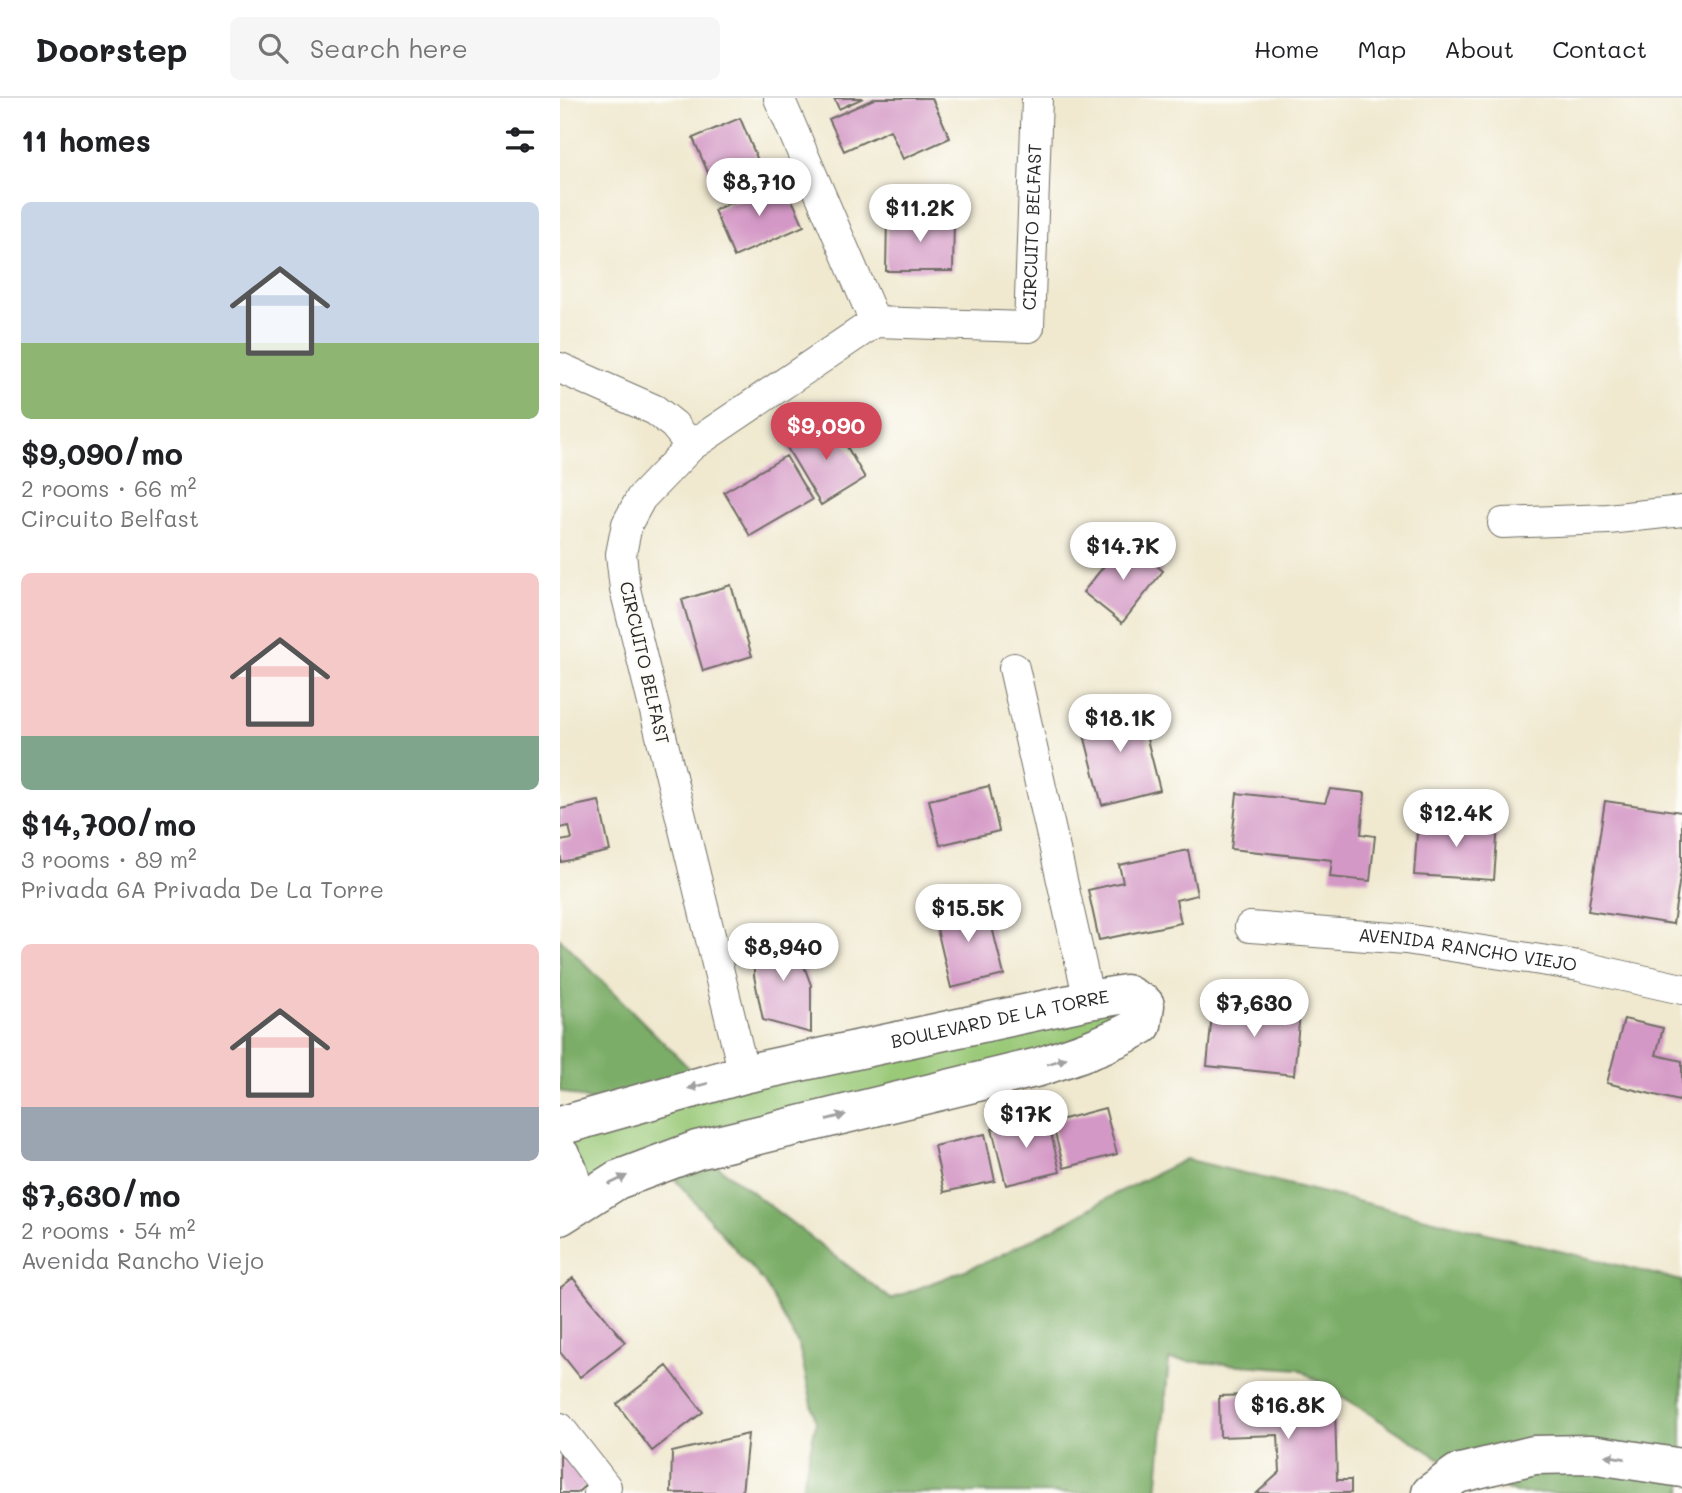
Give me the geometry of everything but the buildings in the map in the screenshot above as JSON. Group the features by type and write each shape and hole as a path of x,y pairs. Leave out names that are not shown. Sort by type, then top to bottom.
{"street":[{"path":"779,98 875,322"},
{"name":"CIRCUITO BELFAST","path":"744,1074 625,589 621,554 628,524 641,498 691,446 875,322 1029,327 1037,98"},
{"path":"560,368 655,410 674,425 691,446"},
{"path":"1503,523 1608,519 1682,511"},
{"path":"1014,668 1089,1000"},
{"name":"AVENIDA RANCHO VIEJO","path":"1251,927 1406,939 1579,966 1682,989"},
{"name":"BOULEVARD DE LA TORRE","path":"560,1126 744,1074 1089,1000 1126,994 1145,1005 1142,1025 1115,1041 1039,1067 672,1158 617,1180 566,1211"},
{"path":"560,1155 573,1184 566,1211"},
{"path":"560,1428 606,1487 599,1493"},
{"path":"1452,1487 1534,1455 1591,1454 1682,1468"}],"green space":[{"path":"560,939 705,1084 616,1109 560,1091"},
{"path":"1126,994 1142,1025 573,1206 560,1126"},
{"path":"697,1150 891,1299 993,1259 1186,1159 1682,1281 1682,1493 1516,1493 1439,1458 1299,1369 1169,1360 1157,1493 801,1493 816,1423 799,1346 764,1282 660,1162"}]}
